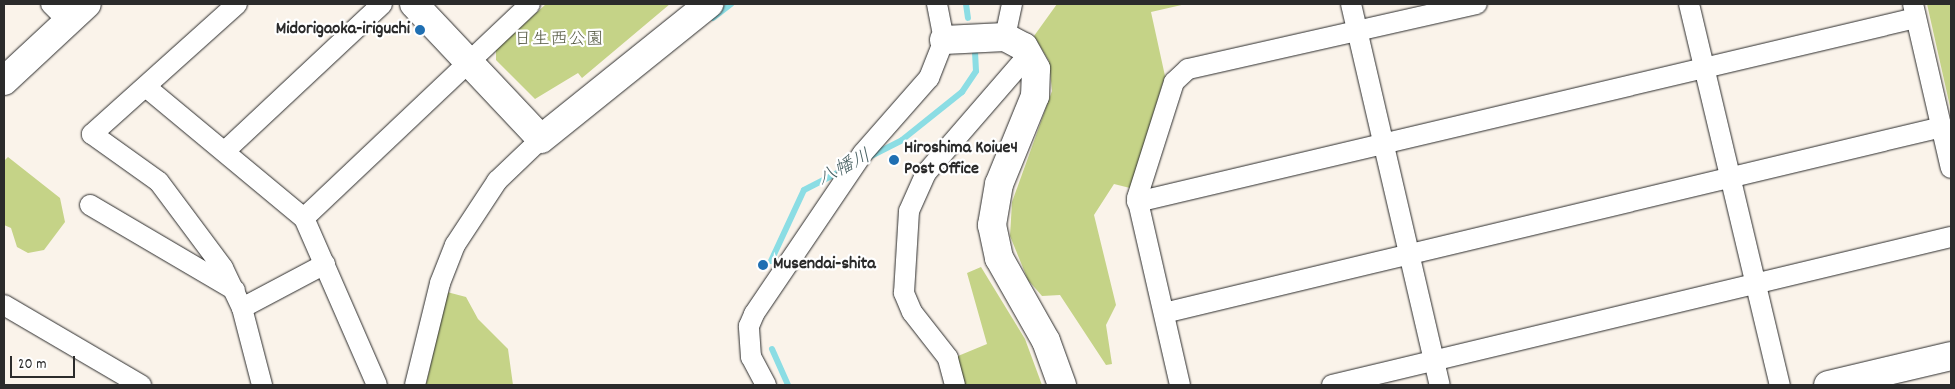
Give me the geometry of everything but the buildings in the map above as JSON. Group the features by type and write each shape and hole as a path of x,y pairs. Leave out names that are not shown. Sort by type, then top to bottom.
{"street":[{"path":"237,4 92,134 160,182 238,299 262,385"},
{"path":"225,151 382,4"},
{"path":"414,4 540,139"},
{"path":"304,218 530,4"},
{"path":"415,385 440,284 455,245 497,181 540,139 708,4"},
{"path":"766,385 751,357 749,326 783,268 851,173 863,153 929,78 944,40 937,4"},
{"path":"1005,37 1012,4"},
{"path":"1352,4 1440,385"},
{"path":"1180,385 1138,202 1174,82 1188,69 1477,4"},
{"path":"1689,4 1780,385"},
{"path":"4,81 69,10"},
{"path":"1138,202 1704,67 1915,11 1951,168"},
{"path":"944,40 1005,37 1029,54 1037,75 1035,96 999,184 992,225 999,258 1046,341 1062,385"},
{"path":"955,385 948,358 912,312 904,292 909,211 926,173 1029,54"},
{"path":"146,87 304,218 377,385"},
{"path":"1164,313 1942,127"},
{"path":"90,204 238,299"},
{"path":"1332,385 1951,237"},
{"path":"238,299 325,264"},
{"path":"4,305 142,385"},
{"path":"1828,385 1951,356"}],"green space":[{"name":"日生西公園","path":"546,4 670,4 582,78 578,73 535,99 496,60 496,50"},
{"path":"1057,4 1186,4 1151,12 1165,76 1130,188 1114,184 1094,215 1116,305 1106,325 1112,364 1106,365 1060,295 1042,296 1028,280 1010,236 1012,202 1052,91 1049,61 1034,36"},
{"path":"1927,4 1951,4 1951,111"},
{"path":"8,157 60,198 65,222 44,250 28,253 17,247 11,228 4,225 4,161"},
{"path":"981,267 1025,339 1042,385 961,385 958,356 987,344 967,273"},
{"path":"447,292 466,297 478,319 508,349 513,385 426,385"}],"waterway":[{"path":"713,18 731,4"},
{"name":"八幡川","path":"966,4 968,18"},
{"name":"八幡川","path":"869,157 902,140 962,92 976,71 975,52"},
{"name":"八幡川","path":"771,261 804,190 845,169"},
{"name":"八幡川","path":"772,349 788,385"}],"place":[{"name":"Midorigaoka-iriguchi","path":"420,30"},
{"name":"Hiroshima Koiue4 Post Office","path":"894,160"},
{"name":"Musendai-shita","path":"763,265"}]}
